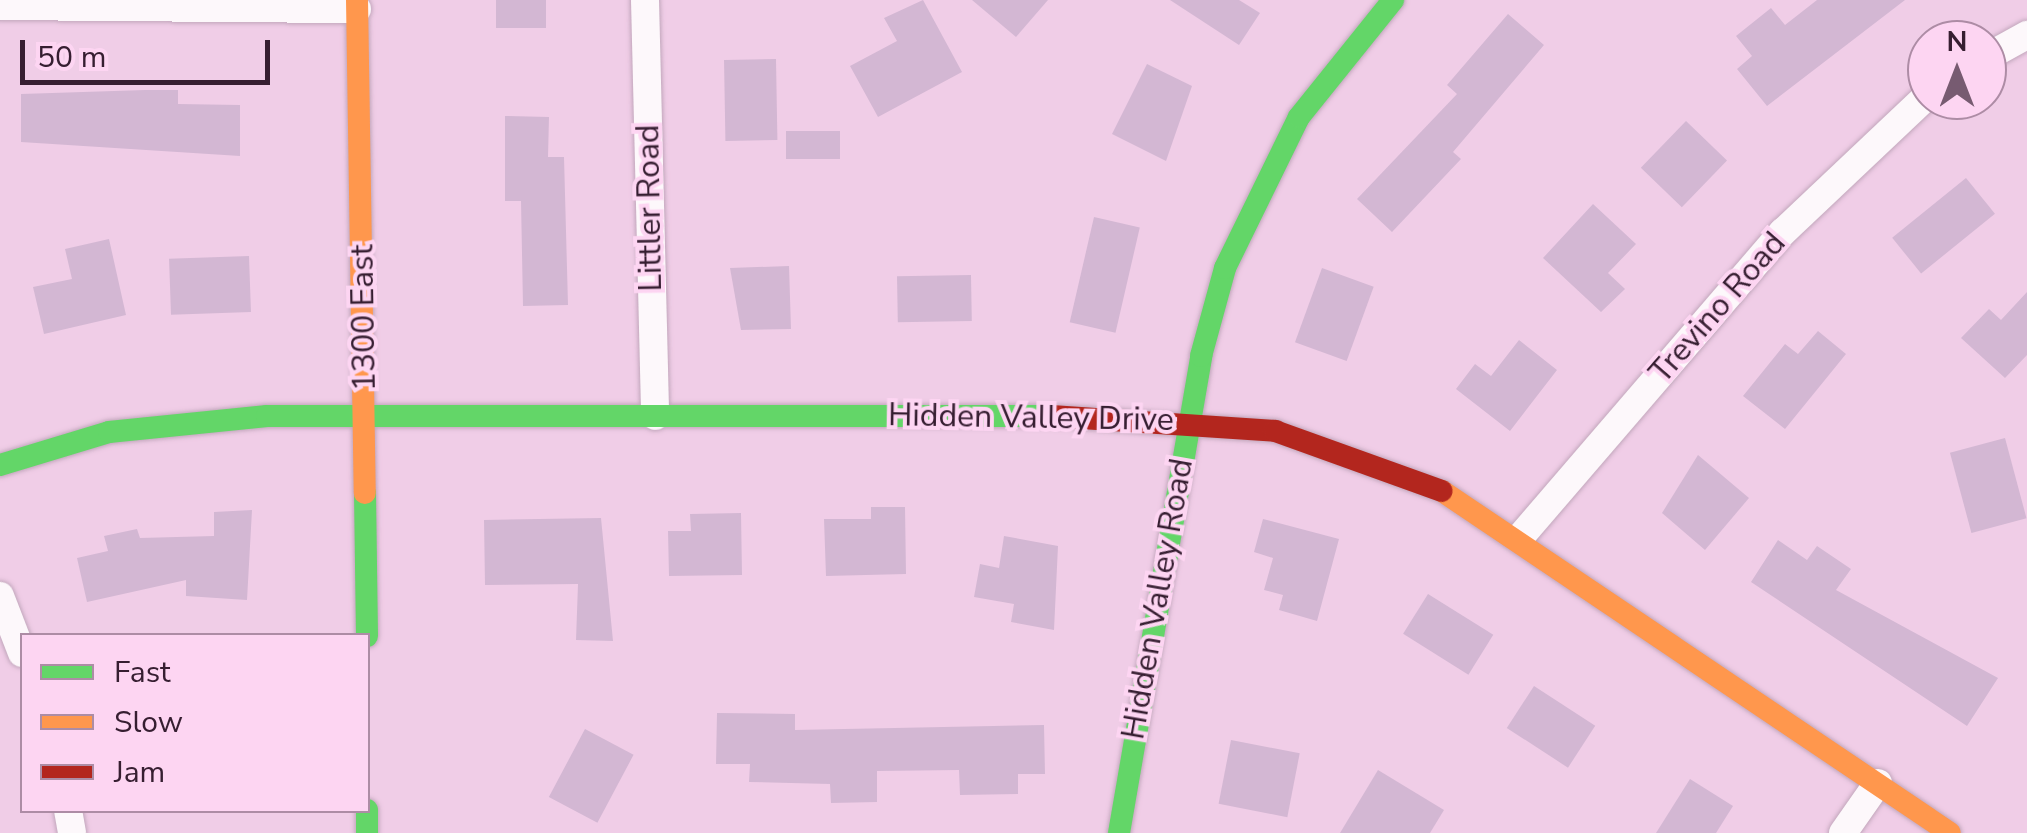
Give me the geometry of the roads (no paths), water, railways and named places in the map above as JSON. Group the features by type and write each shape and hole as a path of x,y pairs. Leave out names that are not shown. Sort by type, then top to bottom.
{"street":[{"name":"Littler Road","path":"646,0 655,416"},
{"name":"Hidden Valley Road","path":"1118,833 1191,420 1225,268 1257,190 1298,117 1394,0"},
{"path":"0,6 357,5"},
{"name":"1300 East","path":"357,5 367,633"},
{"name":"Trevino Road","path":"1522,535 1783,232 1907,115"},
{"name":"Hidden Valley Drive","path":"0,465 161,424 366,417 1191,420 1361,454 1522,535 1950,833"},
{"path":"0,596 20,648"},
{"path":"1843,833 1878,783"}]}
